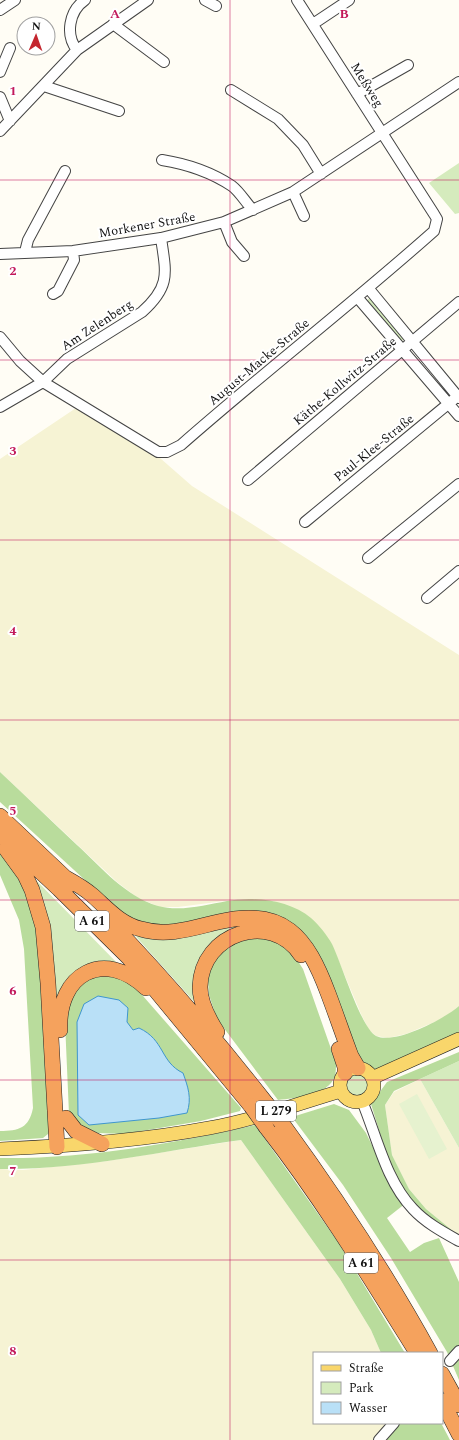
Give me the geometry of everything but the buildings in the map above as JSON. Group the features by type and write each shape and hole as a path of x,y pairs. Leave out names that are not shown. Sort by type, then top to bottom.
{"highway":[{"name":"A 61","path":"0,816 66,878 136,949 234,1062 281,1122 351,1222 410,1316 429,1352"},
{"name":"A 61","path":"0,834 59,888 129,958 178,1014 303,1174 416,1352"},
{"path":"0,842 25,875 32,890 43,927 62,1146"},
{"path":"66,878 88,892 114,916 132,927 142,930 171,932 233,919 254,918 277,923 293,932 306,946 319,970 351,1056 351,1070"},
{"path":"234,1062 205,1010 201,998 201,978 207,960 224,941 242,933 260,931 285,939 299,952 308,966 343,1060 351,1070"},
{"path":"62,1146 66,1118 59,1020 64,995 73,982 87,972 95,969 103,968 121,971 140,982 178,1014"},
{"path":"66,1118 76,1131 102,1144"},
{"path":"443,1376 459,1405"},
{"path":"443,1403 459,1434"}],"main road":[{"path":"372,1078 459,1039"},
{"path":"351,1070 366,1071 372,1078 373,1089 371,1094 362,1101 357,1102 347,1099 341,1091 340,1081 351,1070"},
{"name":"L 279","path":"0,1149 102,1144 211,1128 280,1110 341,1091"}],"street":[{"path":"0,10 15,0"},
{"path":"77,50 72,44 69,29 77,5 84,0"},
{"path":"0,131 77,50 148,0"},
{"path":"205,0 216,6"},
{"name":"Meßweg","path":"297,0 358,94 414,185"},
{"path":"313,24 349,0"},
{"path":"113,24 164,62"},
{"path":"0,72 10,48"},
{"path":"358,94 408,65"},
{"name":"Morkener Straße","path":"0,254 73,251 161,238 224,222 293,192 459,82"},
{"path":"44,86 119,111"},
{"path":"231,90 278,119 302,145 321,174"},
{"path":"0,97 10,121"},
{"path":"162,160 182,163 200,169 233,187 252,210"},
{"path":"25,252 28,240 65,171"},
{"name":"August-Macke-Straße","path":"0,337 20,360 43,382 158,452 167,452 181,445 357,297 369,289 434,231 436,225 434,214 414,185"},
{"path":"293,192 304,216"},
{"path":"224,222 232,242 244,256"},
{"name":"Am Zelenberg","path":"0,407 43,382 67,359 136,316 152,303 159,294 166,272 161,238"},
{"path":"53,294 58,291 74,260 73,251"},
{"path":"369,289 458,396"},
{"path":"357,297 459,416"},
{"name":"Käthe-Kollwitz-Straße","path":"248,480 459,302"},
{"name":"Paul-Klee-Straße","path":"305,522 458,396"},
{"path":"368,558 459,484"},
{"path":"427,598 459,571"},
{"path":"362,1101 379,1146 400,1192 414,1210 429,1223 459,1241"},
{"path":"450,1361 459,1351"},
{"path":"379,1440 393,1424"}],"shaded area":[{"path":"76,408 160,458 192,486 459,655 459,1006 444,1018 406,1034 388,1038 376,1036 369,1030 361,1014 331,943 273,901 240,899 178,907 160,907 138,898 117,882 0,772 0,459"},
{"path":"420,1079 459,1148 459,1236 426,1209 409,1189 392,1155 385,1105 394,1092"},
{"path":"241,1140 340,1279 371,1330 381,1352 313,1352 313,1424 388,1424 373,1440 0,1440 0,1169 23,1170 107,1161"}],"green space":[{"path":"459,163 459,213 455,214 429,183"},
{"path":"371,297 404,338 402,341 400,341 366,301"},
{"path":"0,772 114,880 124,888 146,901 166,908 184,908 227,901 260,899 282,903 311,918 323,930 332,944 364,1021 376,1036 384,1038 407,1034 431,1024 459,1006 459,1035 378,1070 369,1068 361,1062 321,962 309,939 289,921 262,912 190,924 149,926 123,915 0,802"},
{"path":"0,852 7,860 18,878 37,926 50,1129 48,1134 43,1138 0,1141 0,1131 13,1130 22,1127 29,1120 33,1108 24,949 19,920 0,875"},
{"path":"31,875 121,967 57,1005"},
{"path":"244,922 274,926 229,933 198,1006 131,931"},
{"path":"259,937 275,941 292,952 303,969 336,1063 335,1076 331,1083 326,1088 310,1095 278,1100 217,1019 209,995 208,981 212,964 230,944"},
{"path":"114,974 136,988 241,1108 240,1111 201,1121 124,1134 98,1133 75,1123 69,1114 65,1022 66,1010 79,984 102,975"},
{"path":"459,1052 459,1061 394,1091 385,1105 392,1155 409,1189 426,1209 459,1236 424,1214 414,1205 406,1194 393,1170 383,1144 371,1104 387,1082"},
{"path":"459,1061 459,1148 420,1079"},
{"path":"357,1070 363,1071 371,1079 371,1091 363,1099 357,1100 351,1099 343,1091 342,1085 343,1079 351,1071"},
{"path":"417,1094 447,1149 429,1159 399,1104"},
{"path":"334,1104 349,1110 366,1133 390,1182 406,1203 387,1218 410,1252 424,1243 439,1238 459,1282 459,1380 447,1352 391,1258 343,1185 292,1117"},
{"path":"255,1125 338,1242 404,1352 381,1352 371,1330 340,1279 241,1140 91,1163 0,1169 0,1158 32,1158 96,1153 192,1138"},
{"path":"398,1424 442,1424 450,1440 386,1440"}],"water":[{"path":"98,996 119,1000 128,1008 127,1022 133,1030 139,1028 154,1039 170,1063 183,1073 188,1088 189,1097 187,1113 159,1118 89,1125 78,1115 77,1022 84,1004"}]}
